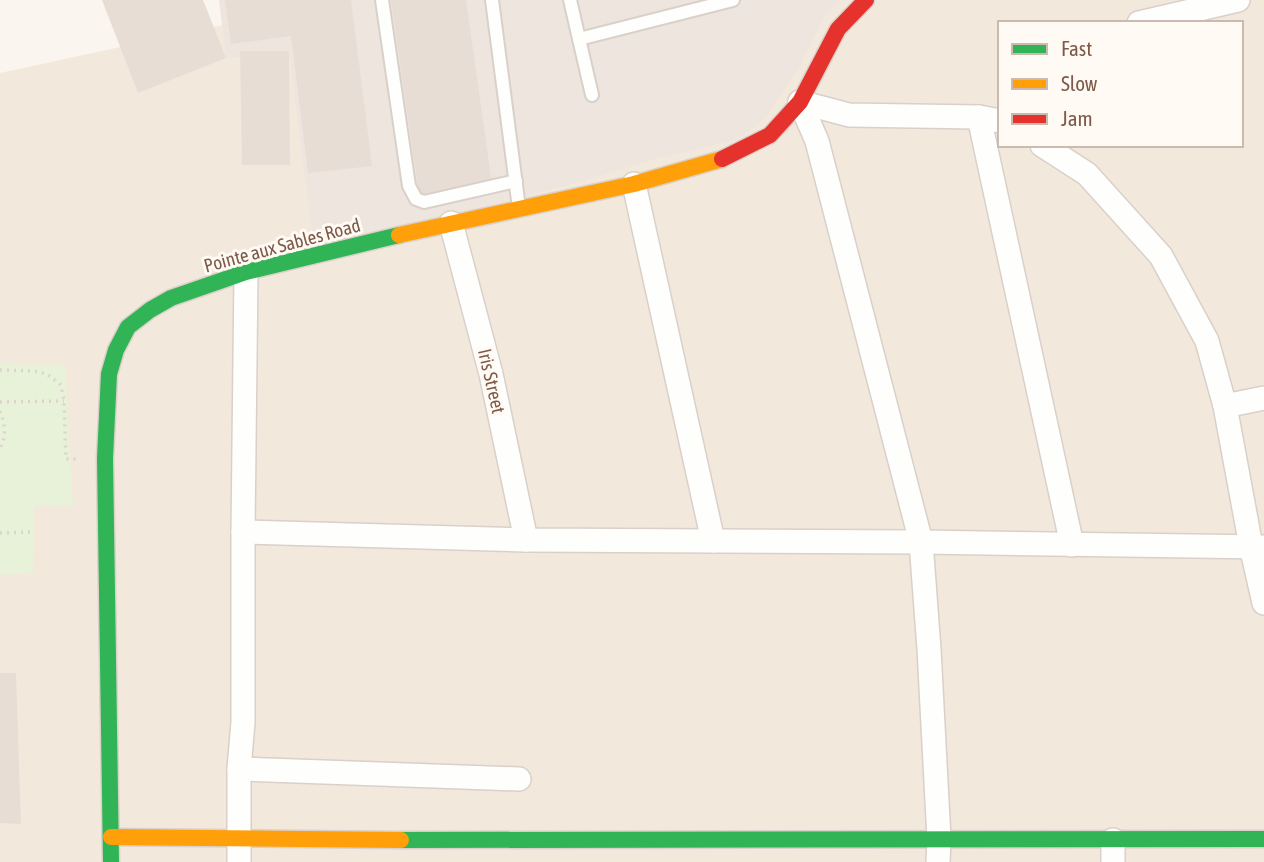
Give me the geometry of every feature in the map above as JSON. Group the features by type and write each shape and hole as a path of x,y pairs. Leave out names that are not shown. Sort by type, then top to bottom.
{"main road":[{"name":"Pointe aux Sables Road","path":"111,862 105,458 109,374 128,327 171,298 246,272 452,223 634,184 719,161 769,135 800,102 838,29 866,0"},
{"path":"111,837 239,839 463,852 1113,851 1264,839"}],"street":[{"path":"1148,21 1238,0"},
{"path":"800,102 849,115 990,119 1072,545"},
{"path":"800,102 817,141 921,542 939,851"},
{"path":"1045,147 1087,174 1161,257 1208,341 1258,547 1264,603"},
{"path":"634,184 713,541"},
{"name":"Iris Street","path":"452,223 491,374 526,540"},
{"path":"239,862 239,769 243,722 246,272"},
{"path":"1225,406 1264,397"},
{"path":"243,532 526,540 1258,547"},
{"path":"239,769 520,779"}],"lane":[{"path":"382,0 409,186 416,199 424,202 516,181"},
{"path":"492,0 519,209"},
{"path":"570,0 592,95"},
{"path":"579,39 709,3 733,0"}],"path":[{"path":"0,370 34,371 47,374 61,384 66,459 105,458"},
{"path":"0,402 64,401"},
{"path":"0,411 5,432 0,448"},
{"path":"0,533 33,532"}],"shaded area":[{"path":"219,0 841,0 825,16 799,67 765,118 737,140 658,158 588,180 314,249 289,51 226,58"},
{"path":"338,0 1264,0 1264,862 0,862 0,73"}],"green space":[{"path":"0,364 65,365 73,505 34,505 33,573 0,575"}],"building":[{"path":"102,0 203,0 226,58 138,93"},
{"path":"225,0 351,0 372,166 308,173 291,36 231,44"},
{"path":"391,0 466,0 492,185 419,195"},
{"path":"240,51 289,51 290,165 242,165"},
{"path":"0,673 16,673 21,824 0,823"}],"traffic: fast":[{"path":"111,862 105,458 109,374 116,350 128,327 171,298 246,272 399,235"},
{"path":"401,840 1264,839"}],"traffic: slow":[{"path":"399,235 634,184 722,159"},
{"path":"111,837 401,840"}],"traffic: jam":[{"path":"722,159 770,135 800,102 838,29 866,0"}]}
